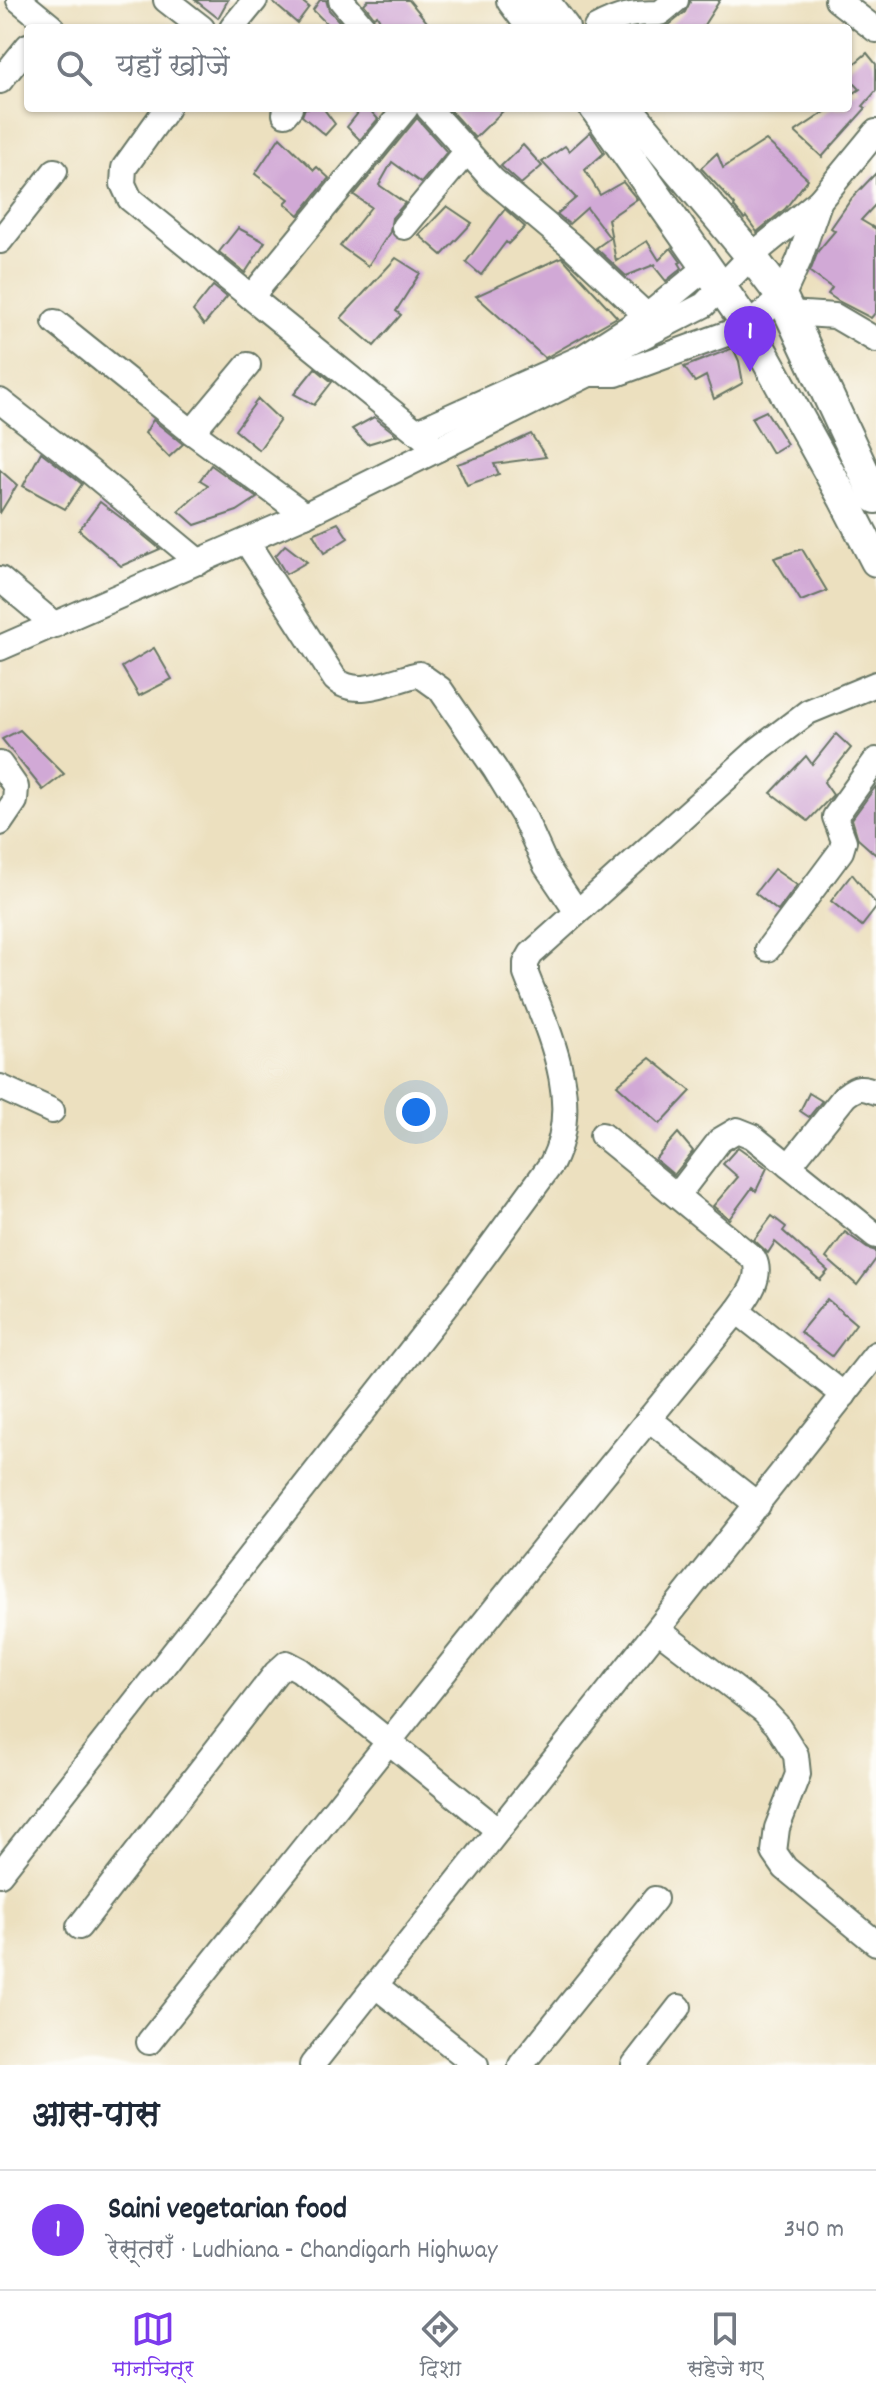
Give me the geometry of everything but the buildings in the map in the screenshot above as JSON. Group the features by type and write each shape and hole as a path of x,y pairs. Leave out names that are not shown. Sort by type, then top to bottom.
{"main road":[{"path":"512,0 530,24"},
{"path":"543,0 561,24"},
{"path":"598,112 748,326 866,486"},
{"path":"630,112 751,256 785,305 866,486 876,561"}],"street":[{"path":"19,0 45,24"},
{"path":"166,0 197,24"},
{"path":"235,24 255,0"},
{"path":"341,0 359,24"},
{"path":"603,24 632,13 660,13 676,0"},
{"path":"837,0 876,30"},
{"path":"0,81 24,51"},
{"path":"159,112 124,168 123,184 130,199 438,449"},
{"path":"251,297 403,112"},
{"path":"432,112 493,180 574,248 647,316"},
{"path":"418,431 583,357 751,256 820,200 876,132"},
{"path":"404,227 467,151"},
{"path":"0,241 55,171"},
{"path":"785,305 820,200"},
{"path":"0,648 305,515 589,374 604,356 695,312 715,277"},
{"path":"589,374 616,374 748,326 785,305 835,316 872,331"},
{"path":"55,322 192,432 305,515"},
{"path":"192,432 248,365"},
{"path":"0,401 199,562"},
{"path":"246,541 343,687 354,689 419,674 440,689 523,815 546,866 577,912"},
{"path":"0,579 55,625"},
{"path":"0,1874 464,1283 552,1163 562,1144 565,1127 564,1087 555,1048 526,974 526,963 531,954 759,749 808,712 876,684"},
{"path":"768,949 841,851 844,841 835,817 876,760"},
{"path":"0,764 16,787 15,801 0,823"},
{"path":"789,1166 845,1096 862,1086 876,1092"},
{"path":"0,1087 52,1111"},
{"path":"677,1196 720,1140 737,1130 752,1136 876,1236"},
{"path":"149,2042 737,1311 756,1281 758,1269 754,1259 602,1135"},
{"path":"737,1311 844,1395"},
{"path":"312,2065 876,1354"},
{"path":"649,1419 758,1505"},
{"path":"658,1630 764,1711 777,1725 796,1755 798,1774 777,1828 774,1852 785,1868 876,1943"},
{"path":"79,1927 276,1673 287,1663 300,1670 498,1830"},
{"path":"521,2065 655,1899"},
{"path":"375,1985 476,2065"},
{"path":"634,2065 679,2007"}],"place":[{"name":"Saini vegetarian food","path":"750,372"}]}
